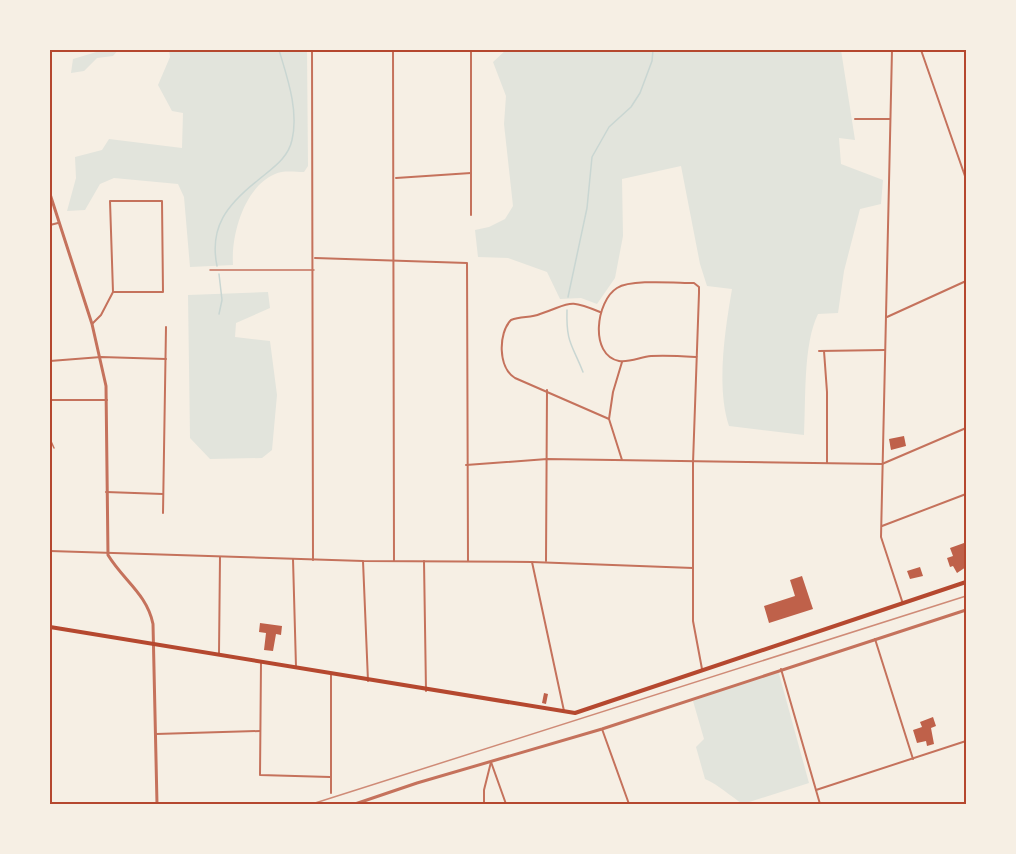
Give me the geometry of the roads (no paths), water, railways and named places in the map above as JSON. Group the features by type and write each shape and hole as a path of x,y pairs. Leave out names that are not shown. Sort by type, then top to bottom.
{"main road":[{"path":"50,627 426,691 565,712 597,707 966,582"}],"street":[{"path":"312,50 313,560"},
{"path":"393,50 394,561"},
{"path":"471,50 471,215"},
{"path":"892,50 882,544 903,604"},
{"path":"921,50 966,178"},
{"path":"855,118 890,119"},
{"path":"395,178 471,173"},
{"path":"50,194 101,357 107,400 108,555 148,603 153,624 157,804"},
{"path":"92,324 101,315 112,292 110,201 162,201 163,292 112,292"},
{"path":"50,225 58,223"},
{"path":"314,258 467,263 468,561"},
{"path":"887,316 966,281"},
{"path":"696,357 651,356 622,362 610,356 604,349 600,334 600,312 610,292 622,285 694,283 699,287 693,463 693,621 703,672"},
{"path":"600,312 574,303 567,303 537,316 516,318 506,326 503,342 506,370 515,378 609,418"},
{"path":"163,513 165,327"},
{"path":"819,351 885,350"},
{"path":"824,351 827,392 827,463"},
{"path":"50,361 101,357 166,359"},
{"path":"622,362 609,418 623,461"},
{"path":"546,562 547,390"},
{"path":"50,400 107,400"},
{"path":"466,465 547,459 693,463 882,464 966,428"},
{"path":"106,492 163,494"},
{"path":"882,526 966,495"},
{"path":"50,551 108,555 363,561 546,562 693,568"},
{"path":"219,655 220,557"},
{"path":"293,559 296,668"},
{"path":"363,561 368,681"},
{"path":"424,561 426,691"},
{"path":"532,562 565,712"},
{"path":"356,804 602,729 966,610"},
{"path":"875,639 913,759"},
{"path":"261,663 260,775 330,777"},
{"path":"781,669 820,804"},
{"path":"331,674 331,793"},
{"path":"602,729 629,804"},
{"path":"156,734 260,730"},
{"path":"816,790 966,741"},
{"path":"484,804 484,790 491,762"},
{"path":"491,762 506,804"}],"lane":[{"path":"210,270 314,270"},
{"path":"50,439 54,448"}],"waterway":[{"path":"217,266 215,252 218,228 229,208 246,190 273,168 290,147 294,129 293,105 279,50"},
{"path":"568,297 587,208 592,157 609,127 631,107 640,93 652,61 653,50"},
{"path":"219,274 222,300 219,314"},
{"path":"567,310 569,337 583,372"}],"railway":[{"path":"312,804 966,596"}]}
